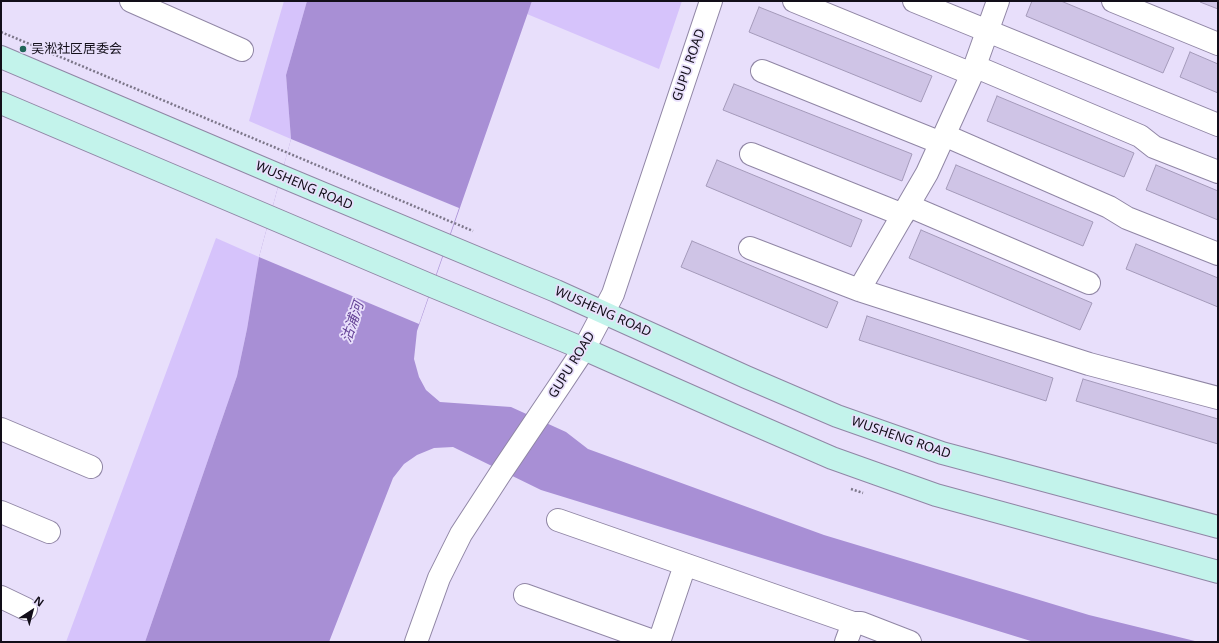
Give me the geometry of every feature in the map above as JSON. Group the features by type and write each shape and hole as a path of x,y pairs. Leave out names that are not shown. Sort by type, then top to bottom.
{"main road":[{"name":"WUSHENG ROAD","path":"1,57 604,312 746,377 837,416 942,453 1218,527"},
{"path":"1,103 584,349 733,416 832,458 936,495 1218,572"}],"street":[{"path":"131,1 242,50"},
{"name":"GUPU ROAD","path":"416,642 439,578 461,534 584,349 604,312 615,287 711,1"},
{"path":"794,1 1140,136 1154,147 1218,172"},
{"path":"914,1 1218,125"},
{"path":"860,290 927,173 973,70 998,1"},
{"path":"1113,1 1218,44"},
{"path":"762,71 943,139 1109,207 1127,218 1218,254"},
{"path":"751,154 906,210 1089,283"},
{"path":"750,248 860,290 1089,364 1218,398"},
{"path":"1,429 91,467"},
{"path":"1,512 49,532"},
{"path":"558,520 685,564 850,633 861,623 910,642"},
{"path":"659,642 685,564"},
{"path":"525,595 656,642"},
{"path":"1,597 26,609"}],"path":[{"path":"1,32 475,232"}],"shaded area":[{"path":"284,1 307,1 286,75 291,139 249,121"},
{"path":"532,1 682,1 659,69 527,14"},
{"path":"216,238 259,257 247,329 237,376 145,642 66,642"}],"water":[{"name":"沽浦河","path":"307,1 532,1 417,331 414,359 419,377 426,390 440,402 511,407 566,432 588,449 824,535 1089,615 1199,642 1034,642 541,490 453,447 434,448 417,455 404,464 393,478 329,642 145,642 237,376 247,329 259,257 291,139 286,75"}],"pier":[{"path":"291,139 459,208 419,324 259,257"}],"building":[{"path":"1032,1 1061,1 1174,48 1163,73 1026,16"},
{"path":"1218,1 1218,9 1200,2"},
{"path":"759,7 932,76 921,102 749,32"},
{"path":"1190,52 1218,64 1218,93 1180,77"},
{"path":"734,84 912,154 902,181 723,110"},
{"path":"997,96 1134,153 1124,177 987,121"},
{"path":"717,160 862,220 851,247 706,186"},
{"path":"956,165 1093,222 1083,246 946,189"},
{"path":"1156,165 1218,191 1218,220 1146,190"},
{"path":"921,230 1092,303 1080,330 909,258"},
{"path":"692,241 838,302 827,328 681,267"},
{"path":"1136,244 1218,278 1218,307 1126,269"},
{"path":"867,316 1053,378 1046,401 859,340"},
{"path":"1083,379 1218,419 1218,444 1076,401"}],"place":[{"name":"吴淞社区居委会","path":"23,49"}]}
